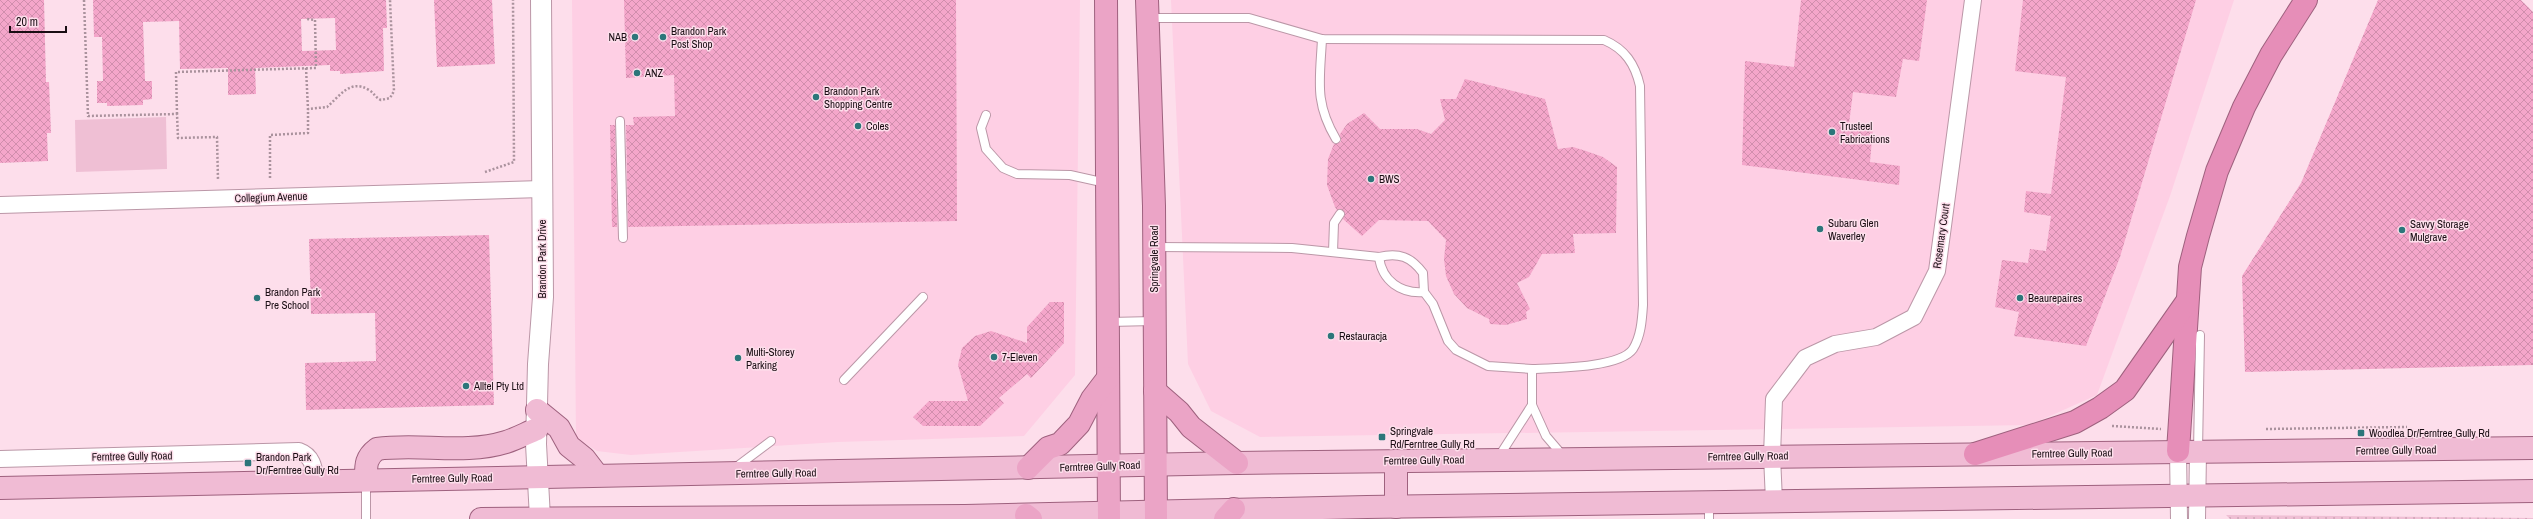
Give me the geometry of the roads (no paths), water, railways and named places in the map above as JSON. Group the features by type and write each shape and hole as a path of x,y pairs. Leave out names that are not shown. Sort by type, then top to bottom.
{"highway":[{"path":"1106,0 1109,516"},
{"path":"2185,444 2186,303 2190,268 2217,171 2244,107 2288,26 2306,0"},
{"name":"Springvale Road","path":"1148,9 1154,247 1156,515"},
{"path":"1975,454 2075,422 2100,408 2125,390 2186,303"},
{"path":"1028,468 1048,448 1060,444 1079,424 1092,399 1108,378"},
{"path":"1155,391 1179,412 1191,428 1237,463"}],"main road":[{"path":"366,480 366,462 370,455 377,450 487,446 506,442 537,420 559,428 569,446 584,458 597,475"},
{"name":"Ferntree Gully Road","path":"0,488 1237,463 1975,454 2185,444 2533,448"},
{"path":"1396,461 1396,507"},
{"path":"481,519 1109,516 1230,514 1396,507 1479,512 1709,511 1774,501 2188,497 2533,491"}],"street":[{"name":"Brandon Park Drive","path":"540,518 537,477 537,420 543,297 541,0"},
{"name":"Rosemary Court","path":"1774,501 1772,456 1774,399 1805,358 1835,344 1876,337 1914,318 1937,271 1973,0"},
{"name":"Collegium Avenue","path":"0,205 542,190"},
{"path":"2185,444 2188,497 2197,519"},
{"name":"Ferntree Gully Road","path":"0,459 299,451 305,454 313,464 316,481"},
{"path":"2179,519 2188,497"}],"lane":[{"path":"1148,9 1249,18 1322,39 1604,40 1617,45 1631,60 1637,72 1640,86 1643,305 1641,330 1632,350 1612,361 1584,366 1532,369 1488,366 1464,356 1448,341 1433,304 1424,292 1423,273 1409,258 1390,254 1379,257 1292,248 1154,247"},
{"path":"1322,39 1319,97 1325,120 1336,139"},
{"path":"986,115 981,128 982,137 990,155 1003,168 1017,174 1070,175 1107,183"},
{"path":"620,121 623,238"},
{"path":"1333,252 1334,223 1340,214"},
{"path":"1379,257 1380,267 1393,285 1411,294 1424,292"},
{"path":"844,380 923,296"},
{"path":"1108,322 1154,321"},
{"path":"2185,444 2200,335"},
{"path":"1532,369 1532,405 1546,436 1566,459"},
{"path":"1497,459 1532,405"},
{"path":"728,473 771,441"},
{"path":"366,480 366,519"}],"place":[{"name":"NAB","path":"635,37"},
{"name":"Brandon Park Post Shop","path":"663,37"},
{"name":"ANZ","path":"637,73"},
{"name":"Brandon Park Shopping Centre","path":"816,97"},
{"name":"Coles","path":"858,126"},
{"name":"Trusteel Fabrications","path":"1832,132"},
{"name":"BWS","path":"1371,179"},
{"name":"Subaru Glen Waverley","path":"1820,229"},
{"name":"Savvy Storage Mulgrave","path":"2402,230"},
{"name":"Brandon Park Pre School","path":"257,298"},
{"name":"Beaurepaires","path":"2020,298"},
{"name":"Restauracja","path":"1331,336"},
{"name":"7-Eleven","path":"994,357"},
{"name":"Multi-Storey Parking","path":"738,358"},
{"name":"Alltel Pty Ltd","path":"466,386"},
{"name":"Woodlea Dr/Ferntree Gully Rd","path":"2361,433"},
{"name":"Springvale Rd/Ferntree Gully Rd","path":"1382,437"},
{"name":"Brandon Park Dr/Ferntree Gully Rd","path":"248,463"}]}
